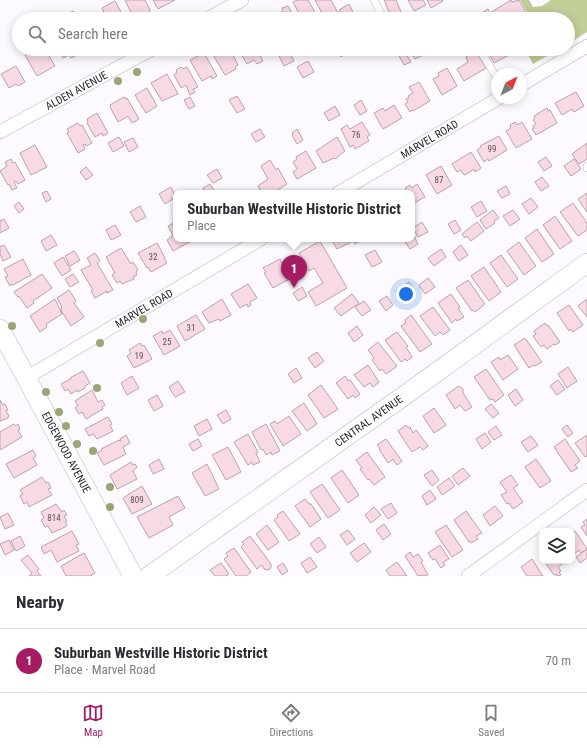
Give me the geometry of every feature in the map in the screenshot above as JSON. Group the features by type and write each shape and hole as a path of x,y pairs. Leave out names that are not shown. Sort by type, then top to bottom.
{"street":[{"path":"220,12 242,0"},
{"path":"575,53 587,46"},
{"name":"ALDEN AVENUE","path":"0,132 139,56"},
{"path":"527,81 570,56"},
{"name":"MARVEL ROAD","path":"343,190 491,103"},
{"name":"MARVEL ROAD","path":"26,378 256,242"},
{"name":"CENTRAL AVENUE","path":"150,576 587,263"},
{"name":"EDGEWOOD AVENUE","path":"0,329 134,576"},
{"path":"468,576 587,490"}],"lane":[{"path":"374,0 380,12"},
{"path":"484,56 491,68"}],"green space":[{"path":"520,0 529,0 533,7 542,6 551,0 587,0 587,32 575,40 575,12 527,12"},
{"path":"529,56 547,56 533,64"}],"building":[{"path":"125,0 145,0 150,12 131,12"},
{"path":"153,0 175,0 158,9"},
{"path":"297,0 308,0 315,12 298,12 293,2"},
{"path":"315,0 331,0 337,12 321,12"},
{"path":"384,0 396,0 401,12 389,12"},
{"path":"408,0 423,0 426,5 414,11"},
{"path":"427,0 442,0 443,1 431,8"},
{"path":"511,0 512,2 519,0 526,12 492,12"},
{"path":"115,1 121,12 104,12 102,8"},
{"path":"349,4 353,12 340,12 339,10"},
{"path":"288,6 291,12 281,12 283,11 282,8"},
{"path":"26,56 49,56 55,66 37,76"},
{"path":"198,56 206,56 217,76 212,79 211,76 202,81 190,60"},
{"path":"214,56 234,56 238,65 235,67 236,69 225,75"},
{"path":"242,56 260,56 263,61 257,64 254,60 247,64"},
{"path":"279,56 292,56 294,61 284,66"},
{"path":"399,56 407,56 411,62 404,65"},
{"path":"413,56 421,56 415,59"},
{"path":"479,56 486,68 464,81 457,69 468,62 466,57"},
{"path":"490,56 507,56 494,63"},
{"path":"308,61 314,72 303,78 297,67"},
{"path":"16,66 25,82 18,86 16,84 9,88 1,74"},
{"path":"181,67 183,69 187,67 198,87 193,89 195,92 190,95 186,85 181,88 174,75 177,73 176,70"},
{"path":"447,68 457,86 442,95 433,79 439,76 438,73"},
{"path":"167,74 178,94 162,101 151,83"},
{"path":"419,82 430,101 410,112 405,104 408,102 406,99 409,98 408,96 413,93 409,87"},
{"path":"147,88 157,106 146,113 135,95"},
{"path":"576,92 584,106 574,112 572,109 562,115 555,103"},
{"path":"237,96 245,109 237,113 229,100"},
{"path":"124,97 125,99 127,98 139,119 132,123 128,116 118,122 110,107 110,105"},
{"path":"190,97 195,106 189,109 184,100"},
{"path":"361,100 367,111 360,115 354,105"},
{"path":"394,105 402,118 383,129 374,113 383,108 385,111"},
{"path":"335,106 340,115 329,121 324,113"},
{"path":"547,108 548,111 550,110 557,123 536,135 532,129 536,124 533,120 535,118 534,116"},
{"path":"97,113 108,133 103,136 102,133 95,137 87,123 87,119"},
{"path":"362,122 370,135 367,137 369,141 355,149 353,145 350,147 341,129 347,125 350,129"},
{"path":"515,122 517,125 522,122 532,139 516,148 506,131 511,128 510,125"},
{"path":"78,123 80,126 82,125 92,143 86,146 85,144 83,145 85,149 78,153 67,133 69,132 67,129"},
{"path":"260,129 265,137 256,142 251,134"},
{"path":"297,129 303,140 297,144 292,133"},
{"path":"499,136 507,150 489,161 488,159 484,162 477,150 481,147 480,146"},
{"path":"119,137 124,146 113,152 108,143"},
{"path":"337,137 345,151 335,159 334,158 323,163 316,151"},
{"path":"133,138 138,147 129,152 124,142"},
{"path":"587,143 587,159 579,164 572,154"},
{"path":"35,145 47,167 31,175 20,153"},
{"path":"306,151 316,168 297,179 293,172 297,169 293,162 297,159 296,157"},
{"path":"471,152 481,168 475,172 474,169 465,175 461,170 457,172 452,164"},
{"path":"546,157 552,166 544,171 538,162"},
{"path":"11,159 13,163 15,162 25,180 18,184 16,181 14,182 17,188 12,190 0,171 7,166 5,162"},
{"path":"574,159 581,169 571,176 564,166"},
{"path":"270,160 276,170 278,168 287,184 278,190 260,190 258,186 268,179 261,166"},
{"path":"441,166 452,185 437,194 426,175"},
{"path":"86,167 93,175 86,180 80,172"},
{"path":"217,169 222,178 213,183 207,175"},
{"path":"542,177 549,186 541,191 535,182"},
{"path":"210,184 214,190 204,190 203,188"},
{"path":"417,184 425,197 415,202 415,190 406,190 405,188 410,185 412,188"},
{"path":"506,186 510,194 502,198 497,191"},
{"path":"171,187 173,191 173,199 165,204 159,194"},
{"path":"47,191 51,199 46,202 42,193"},
{"path":"587,193 587,212 578,199"},
{"path":"531,198 538,207 529,214 522,204"},
{"path":"481,201 487,211 477,217 471,207"},
{"path":"19,202 24,209 19,213 14,206"},
{"path":"573,203 587,223 587,230 578,236 560,212"},
{"path":"140,206 146,217 136,222 130,212"},
{"path":"493,210 499,218 494,221 495,223 486,229 480,220"},
{"path":"513,210 520,219 510,226 503,216"},
{"path":"555,216 572,241 560,249 543,225"},
{"path":"4,219 9,228 0,233 0,221"},
{"path":"455,220 461,230 454,234 448,224"},
{"path":"422,222 428,232 418,237 415,232 415,227"},
{"path":"477,222 484,231 471,241 467,236 465,238 462,234"},
{"path":"173,224 173,235 168,226"},
{"path":"115,225 121,235 111,240 106,230"},
{"path":"537,229 554,254 542,262 525,238"},
{"path":"51,235 57,245 46,251 41,241"},
{"path":"173,235 173,242 190,242 173,251 167,240"},
{"path":"415,238 418,244 410,249 405,242 415,242"},
{"path":"321,242 347,288 316,306 308,292 323,283 314,268 309,271 299,253"},
{"path":"333,242 351,242 337,249"},
{"path":"519,242 536,266 524,275 507,251"},
{"path":"157,243 167,263 151,272 138,253"},
{"path":"4,245 11,257 3,261 0,254 0,247"},
{"path":"461,245 468,255 459,261 453,252"},
{"path":"121,248 131,264 133,262 138,270 136,272 137,275 133,277 134,279 122,284 120,281 117,283 112,275 115,273 106,257"},
{"path":"441,249 446,257 434,266 428,258"},
{"path":"375,250 382,262 372,267 365,255"},
{"path":"74,251 80,260 70,266 65,256"},
{"path":"95,253 100,261 97,263 113,290 107,293 107,291 95,298 91,291 93,290 81,270 91,265 87,258"},
{"path":"501,255 518,279 507,287 490,263"},
{"path":"63,257 71,270 62,276 54,263"},
{"path":"23,259 31,275 10,286 5,277 8,276 4,269"},
{"path":"280,259 282,263 284,262 293,277 273,288 264,273 266,272 263,268"},
{"path":"484,267 501,292 489,301 471,276"},
{"path":"42,274 52,288 33,301 34,303 27,308 19,296 18,297 14,292"},
{"path":"73,274 79,282 70,287 65,279"},
{"path":"428,278 435,287 425,294 419,285"},
{"path":"468,280 485,304 475,312 473,310 472,311 456,288"},
{"path":"409,282 415,290 402,300 396,291"},
{"path":"248,284 257,298 250,302 251,305 248,307 247,304 240,308 231,294"},
{"path":"302,287 307,296 298,301 293,293"},
{"path":"69,290 76,301 74,303 84,317 71,326 62,312 62,307 57,298"},
{"path":"352,294 359,303 341,316 334,308"},
{"path":"451,294 460,307 458,308 464,317 457,321 456,319 452,323 438,303"},
{"path":"387,296 393,305 386,311 379,301"},
{"path":"55,299 62,314 46,324 47,327 40,332 30,316"},
{"path":"222,299 231,315 220,321 219,319 209,323 202,312"},
{"path":"587,299 587,317 578,306"},
{"path":"364,301 371,310 362,316 355,307"},
{"path":"569,305 583,325 573,332 571,329 569,331 557,313"},
{"path":"433,307 450,330 443,335 440,332 435,336 420,316"},
{"path":"196,315 205,329 185,341 177,326"},
{"path":"411,315 432,344 420,352 401,326 406,323 405,320"},
{"path":"545,323 560,342 547,349 544,345 541,347 533,336 536,334 534,331"},
{"path":"357,326 363,335 354,342 348,333"},
{"path":"170,330 180,346 164,355 153,336 162,331 163,334"},
{"path":"397,332 408,346 406,347 412,357 407,361 405,359 401,362 385,340"},
{"path":"525,338 542,362 529,368 514,345"},
{"path":"378,342 397,366 386,374 382,369 380,371 372,360 374,358 368,350"},
{"path":"140,343 142,346 144,345 152,359 134,368 127,356 131,353 129,350"},
{"path":"317,352 324,361 315,368 308,358"},
{"path":"508,355 518,369 503,380 491,362 499,357 500,360"},
{"path":"368,365 379,382 373,387 370,383 364,387 354,375"},
{"path":"568,367 577,381 567,388 558,374"},
{"path":"296,368 302,378 294,383 288,374"},
{"path":"486,369 504,395 495,402 493,399 490,400 474,377"},
{"path":"83,371 90,383 78,392 77,390 71,394 68,389 65,391 61,384"},
{"path":"132,376 139,388 127,395 121,383"},
{"path":"345,376 348,381 350,380 360,394 355,398 353,395 348,399 336,383"},
{"path":"558,380 565,389 557,395 550,386"},
{"path":"178,381 185,392 175,397 169,387"},
{"path":"321,385 338,409 324,418 308,395"},
{"path":"459,386 463,389 463,393 472,407 465,411 460,405 455,409 446,395"},
{"path":"516,389 523,400 515,406 508,395"},
{"path":"92,390 98,402 102,400 105,405 102,407 103,409 86,419 82,412 79,414 75,408 78,406 75,401"},
{"path":"157,395 163,406 154,411 148,400"},
{"path":"0,400 3,405 5,404 8,410 6,411 9,416 8,418 0,421"},
{"path":"304,403 317,424 307,431 292,411"},
{"path":"491,404 499,413 493,418 485,409"},
{"path":"434,408 446,425 434,433 423,416"},
{"path":"226,410 231,419 223,424 217,415"},
{"path":"289,416 301,434 283,446 270,424 275,421 277,424"},
{"path":"108,417 112,424 110,425 113,431 97,439 93,434 89,436 85,429"},
{"path":"207,419 212,429 199,436 194,426"},
{"path":"14,424 16,426 18,424 20,429 18,430 22,437 0,450 0,432"},
{"path":"266,424 280,451 272,455 271,452 266,455 263,449 261,450 252,432"},
{"path":"406,425 408,428 410,427 413,433 416,430 428,446 423,450 420,447 412,452 398,431"},
{"path":"567,425 573,433 568,437 562,429"},
{"path":"496,426 502,435 494,440 488,432"},
{"path":"485,433 491,442 482,449 476,439"},
{"path":"248,434 258,452 256,453 260,462 253,465 252,462 248,465 234,442"},
{"path":"126,435 130,443 123,447 126,454 104,465 97,453 102,450 101,449 119,440 121,441 120,439"},
{"path":"587,435 587,456 585,457 575,443"},
{"path":"531,436 538,445 528,452 521,442"},
{"path":"198,439 202,446 193,451 189,444"},
{"path":"386,439 402,461 397,465 393,459 388,463 377,445"},
{"path":"565,439 580,461 575,465 578,468 571,472 554,447"},
{"path":"228,447 241,472 226,480 212,455"},
{"path":"33,450 36,456 33,458 37,465 14,478 6,464"},
{"path":"367,452 385,477 374,485 369,479 368,480 360,469 362,468 356,460"},
{"path":"159,459 164,469 153,474 149,465"},
{"path":"536,459 551,481 540,488 525,467"},
{"path":"131,462 137,467 133,471 137,479 117,489 110,475"},
{"path":"207,464 219,489 205,496 192,473"},
{"path":"463,468 470,476 458,485 452,476"},
{"path":"342,470 359,495 348,503 331,478"},
{"path":"432,470 439,480 432,486 424,475"},
{"path":"511,475 518,485 513,488 523,502 513,509 509,503 507,504 501,495 507,492 500,482"},
{"path":"42,477 46,483 48,482 51,488 48,489 52,495 29,507 27,502 24,504 20,496 23,494 20,490"},
{"path":"449,478 455,486 442,495 437,487"},
{"path":"322,484 340,510 328,518 310,492"},
{"path":"142,486 152,504 132,514 123,498"},
{"path":"430,490 436,499 427,505 422,496"},
{"path":"178,496 185,508 169,517 173,525 149,538 137,517"},
{"path":"305,499 309,504 311,504 321,519 310,527 295,506"},
{"path":"391,503 397,513 388,519 381,509"},
{"path":"56,504 62,512 64,510 67,515 64,516 67,521 65,522 67,525 52,533 48,526 45,527 41,520 44,518 41,512"},
{"path":"495,506 503,516 490,526 483,515"},
{"path":"374,507 381,515 371,523 365,515"},
{"path":"283,511 300,534 289,541 274,520 278,517 277,515"},
{"path":"466,511 482,533 476,536 478,539 471,543 454,520"},
{"path":"8,513 14,525 5,529 0,517"},
{"path":"587,519 587,536 581,527 585,525 583,522"},
{"path":"384,524 391,534 383,540 376,530"},
{"path":"267,525 279,542 268,550 256,534"},
{"path":"446,525 463,550 452,557 435,532"},
{"path":"348,530 355,539 347,545 340,535"},
{"path":"72,531 79,544 76,545 79,551 57,562 51,550 44,554 41,547"},
{"path":"575,531 587,549 581,553 579,550 575,553"},
{"path":"20,536 25,546 16,551 11,541"},
{"path":"250,536 271,564 271,568 268,570 264,569 262,565 257,569 241,547 244,544 242,542"},
{"path":"319,537 326,547 317,553 310,544"},
{"path":"9,540 14,550 5,555 0,544"},
{"path":"364,543 371,552 357,562 350,553"},
{"path":"440,545 449,559 443,562 445,565 441,568 435,559 433,560 428,553"},
{"path":"234,548 251,572 246,576 236,576 224,559 228,556 226,553"},
{"path":"587,549 587,558 580,563 576,557"},
{"path":"410,552 413,557 418,554 423,561 421,562 428,575 418,576 405,556"},
{"path":"84,553 95,573 91,575 92,576 66,576 61,566"},
{"path":"28,555 39,569 37,571 41,576 29,576 32,573 21,560"},
{"path":"310,557 317,567 307,573 301,563"},
{"path":"532,559 543,576 527,576 521,567"},
{"path":"397,562 407,576 390,576 386,570"},
{"path":"221,563 229,574 226,576 215,576 210,570"},
{"path":"283,563 288,571 282,575 277,567"},
{"path":"546,564 562,564 558,567 561,571 559,572 561,575 554,575"}],"place":[{"name":"Suburban Westville Historic District","path":"294,288"}]}
